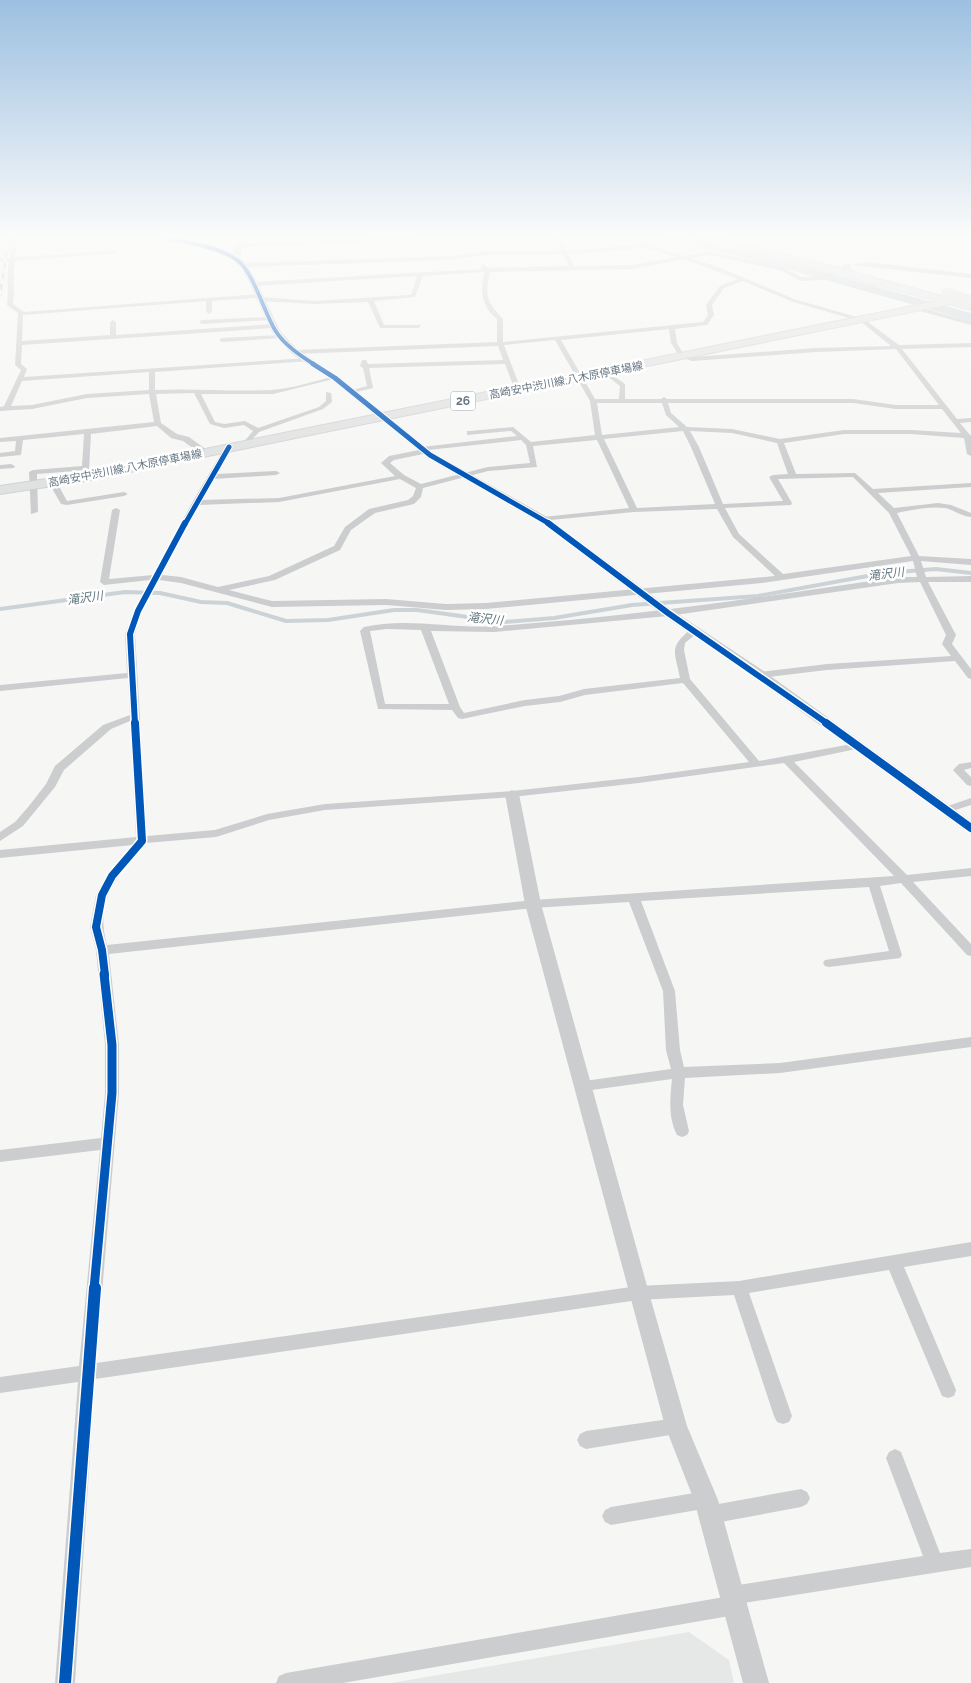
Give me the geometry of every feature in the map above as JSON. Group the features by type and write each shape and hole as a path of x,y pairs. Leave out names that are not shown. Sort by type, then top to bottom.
{"main road":[{"name":"高崎安中渋川線;八木原停車場線","path":"0,490 53,483 884,316"}],"street":[{"path":"4,409 24,369 18,365 19,316"},
{"path":"268,316 280,337 295,352 352,391 423,450 463,475 543,519 643,592 668,613 760,675 971,828"},
{"path":"377,316 382,328 418,326"},
{"path":"496,316 500,319 500,344 518,390"},
{"path":"295,352 500,344 705,324 712,316"},
{"path":"845,316 862,320 888,337 898,347 967,436 971,454"},
{"path":"947,316 971,323"},
{"path":"113,337 114,322"},
{"path":"202,322 271,323"},
{"path":"20,342 236,329 271,323"},
{"path":"672,328 674,343 682,356 707,360 816,350 971,346"},
{"path":"236,329 238,339"},
{"path":"222,340 280,337"},
{"path":"558,338 578,378 593,400 599,437 634,510"},
{"path":"352,391 371,387 363,366 364,349"},
{"path":"4,409 32,407 87,396 152,392 179,380 308,360"},
{"path":"363,366 506,362"},
{"path":"20,379 152,370 179,380 196,392 212,423 224,426 245,423 257,432"},
{"path":"152,370 152,392 158,424 174,436 186,439 204,452"},
{"path":"605,372 623,385 622,400"},
{"path":"196,392 273,392 335,378"},
{"path":"246,444 257,432 321,408 329,402 328,393"},
{"path":"664,399 668,414 685,429 720,506 736,535 781,577"},
{"path":"593,400 853,401 896,407 944,407"},
{"path":"955,420 971,420"},
{"path":"0,440 158,424"},
{"path":"470,433 513,429 529,444 534,465 488,469 420,487 401,476 386,463 392,458 423,450 521,438"},
{"path":"529,444 685,429 732,431 780,441 844,432 911,432 967,436"},
{"path":"34,512 33,472 86,468 88,432"},
{"path":"0,455 18,453 20,438"},
{"path":"780,441 793,476"},
{"path":"65,1683 87,1372 112,1093 112,1045 102,950 96,928 102,895 112,876 142,841 130,634 132,625 196,503 229,447"},
{"path":"0,468 11,466"},
{"path":"212,477 276,473"},
{"path":"543,519 634,510 788,503 773,476 855,475 892,511 950,635 947,644 971,676"},
{"path":"196,503 278,500 401,476"},
{"path":"53,483 64,502 67,503 124,494"},
{"path":"870,491 971,485"},
{"path":"214,590 272,578 337,548 348,529 372,511 411,502 416,497 420,487"},
{"path":"892,511 929,506 947,506 966,515 971,515"},
{"path":"116,510 104,582 157,577 181,580 272,604 386,602 446,606 486,606 643,592 917,562 971,562"},
{"path":"455,707 381,707 365,632 374,627 387,626 494,629 668,613 922,577 971,579"},
{"path":"425,628 455,707 462,716 525,703 560,700 584,692 685,680"},
{"path":"694,631 681,642 679,650 685,680 755,763"},
{"path":"760,675 958,658"},
{"path":"0,688 132,675"},
{"path":"0,837 18,824 51,786 59,768 106,727 135,716"},
{"path":"0,854 216,832 267,817 325,808 512,794 638,780 786,760 857,746"},
{"path":"786,760 903,878 971,952"},
{"path":"971,765 964,766 958,770 971,783"},
{"path":"512,794 533,904 584,1086 638,1293 676,1426 708,1507 756,1683"},
{"path":"946,810 971,801"},
{"path":"102,950 533,904 634,899 873,882 971,872"},
{"path":"829,963 896,955 873,882"},
{"path":"634,899 669,991 673,1050 679,1073 676,1106 682,1131"},
{"path":"584,1086 679,1073 780,1068 971,1042"},
{"path":"0,1156 107,1144"},
{"path":"0,1385 638,1293 739,1288 971,1249"},
{"path":"894,1262 948,1390"},
{"path":"739,1288 783,1416"},
{"path":"586,1440 676,1426"},
{"path":"895,1458 935,1564"},
{"path":"611,1516 801,1498"},
{"path":"286,1683 971,1558"}],"shaded area":[{"path":"689,1632 729,1660 734,1683 391,1683"}],"waterway":[{"path":"966,316 971,317"},
{"name":"滝沢川","path":"0,609 125,592 160,593 201,602 227,603 286,621 328,620 394,610 417,610 504,622 554,618 632,605 758,596 884,573 936,569 971,573"}],"cycle path":[{"path":"268,316 276,332 295,352 335,378 430,455 543,519 668,613 760,675 971,828"},
{"path":"65,1683 87,1373 112,1093 112,1045 102,950 96,927 102,895 112,876 142,841 130,634 138,611 196,503 229,447"}]}
